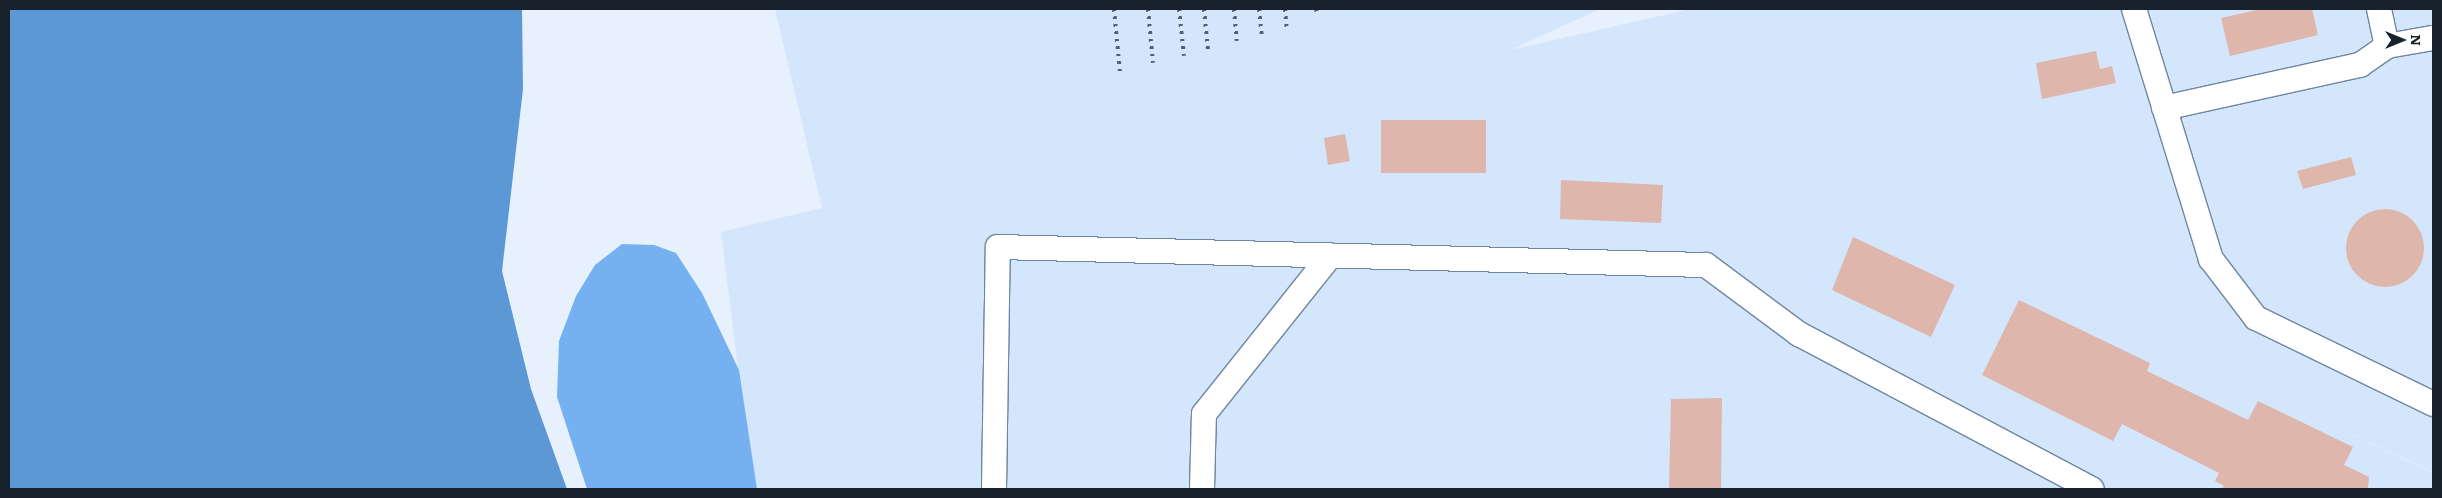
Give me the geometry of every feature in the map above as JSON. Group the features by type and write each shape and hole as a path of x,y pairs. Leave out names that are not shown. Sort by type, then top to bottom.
{"lane":[{"path":"2134,9 2211,258 2256,318 2433,404"},
{"path":"2379,9 2387,46"},
{"path":"2164,108 2360,65 2387,46 2433,38"},
{"path":"994,489 998,247 1706,266 1799,334 2092,489"},
{"path":"1202,489 1204,414 1331,255"}],"shaded area":[{"path":"9,9 522,9 523,89 502,271 531,389 567,489 9,489"},
{"path":"775,9 1600,9 1510,50 1691,9 2433,9 2433,472 2164,346 2433,473 2433,489 753,489 721,232 822,208"},
{"path":"622,244 654,245 676,253 702,293 739,370 757,489 587,489 557,397 559,341 576,296 595,265"}],"building":[{"path":"2261,9 2312,9 2318,35 2230,56 2221,18"},
{"path":"2096,51 2100,69 2112,66 2116,83 2042,99 2036,63"},
{"path":"1381,120 1486,120 1486,173 1381,173"},
{"path":"1345,134 1350,161 1328,165 1324,138"},
{"path":"2351,157 2356,175 2303,189 2297,171"},
{"path":"1561,180 1663,185 1661,223 1560,219"},
{"path":"2385,209 2400,212 2413,220 2421,233 2424,248 2421,263 2413,276 2400,284 2385,287 2370,284 2357,276 2349,263 2346,248 2349,233 2357,220 2370,212"},
{"path":"1853,237 1955,285 1931,337 1832,290"},
{"path":"2019,300 2150,363 2147,371 2248,420 2258,401 2353,447 2344,465 2369,477 2368,489 2222,489 2224,486 2215,481 2219,473 2122,424 2113,441 1982,375"},
{"path":"1722,398 1721,489 1669,489 1671,399"}],"railway":[{"path":"1114,9 1120,73"},
{"path":"1148,9 1153,63"},
{"path":"1179,9 1184,56"},
{"path":"1204,9 1208,50"},
{"path":"1234,9 1237,41"},
{"path":"1259,9 1262,38"},
{"path":"1285,9 1287,30"},
{"path":"1316,9 1317,13"}]}
